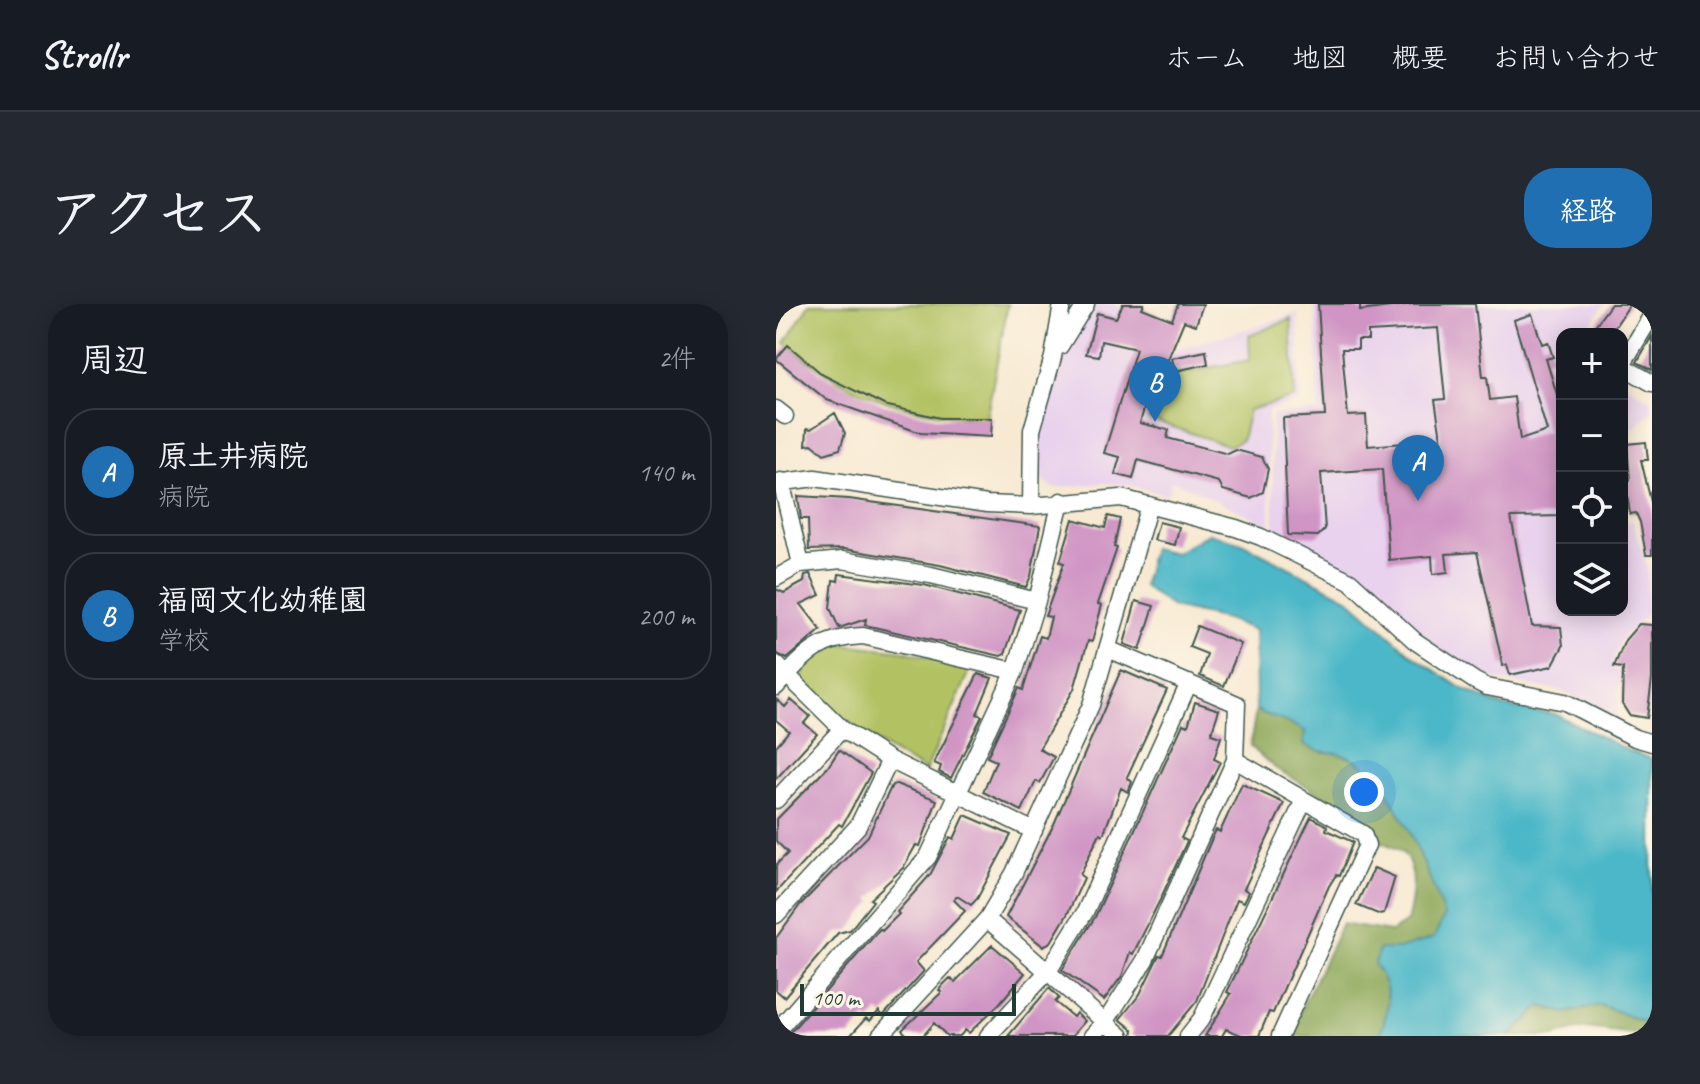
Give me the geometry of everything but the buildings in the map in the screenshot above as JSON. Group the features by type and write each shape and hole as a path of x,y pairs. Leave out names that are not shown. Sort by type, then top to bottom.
{"street":[{"path":"776,310 780,304"},
{"path":"1031,506 1032,430 1053,357 1062,304"},
{"path":"1053,357 1086,304"},
{"path":"1628,355 1652,315"},
{"path":"1628,369 1652,383"},
{"path":"801,564 780,478 815,478 987,504 1031,506 1121,498 1261,537 1323,566 1375,601 1415,641 1487,687 1565,702 1635,738 1652,739"},
{"path":"776,1032 928,857 1015,671 1037,601 1061,501"},
{"path":"880,1036 987,919 1034,831 1091,705 1149,505"},
{"path":"776,578 801,564 842,560 931,575 1037,601"},
{"path":"1015,671 863,636 823,642 780,675 842,729 890,760 1034,831"},
{"path":"1092,1036 1106,1021 1145,960 1235,760 1237,704 1108,649"},
{"path":"988,1036 1049,970 1085,912 1189,683"},
{"path":"776,800 842,729"},
{"path":"776,915 858,826 890,760"},
{"path":"1235,760 1363,834 1367,845 1280,1036"},
{"path":"1188,1036 1202,1018 1304,800"},
{"path":"987,919 1121,1036"}],"shaded area":[{"path":"1090,304 1117,304 1124,321 1120,349 1145,356 1167,353 1298,313 1300,402 1268,411 1270,525 1172,480 1167,495 1129,485 1103,483 1054,488 1043,482 1038,469 1039,433 1053,373"},
{"path":"1315,304 1604,304 1589,328 1556,328 1556,616 1628,616 1628,522 1633,521 1647,567 1648,613 1621,639 1611,668 1621,671 1615,720 1561,691 1481,677 1410,630 1372,589 1274,529 1272,415 1318,411"},
{"path":"1628,385 1652,401 1652,411 1628,435"}],"green space":[{"path":"809,304 1008,304 986,420 928,412 879,399 810,362 785,343"},
{"path":"1291,319 1295,398 1249,410 1242,440 1229,446 1149,419 1161,377 1250,360 1249,336"},
{"path":"835,643 903,651 971,669 926,770 861,731 802,682 801,676 817,654"},
{"path":"1256,710 1305,731 1304,744 1345,755 1362,765 1378,781 1406,825 1445,916 1434,938 1399,949 1374,964 1384,982 1388,999 1379,1036 1288,1036 1342,924 1391,932 1407,922 1413,886 1408,860 1403,853 1380,841 1376,826 1275,768 1250,746"},
{"path":"1600,1005 1652,1025 1652,1036 1586,1028 1552,1036 1510,1036 1541,1006 1565,1013"}],"water":[{"path":"1209,533 1242,543 1348,598 1412,655 1461,688 1501,706 1555,714 1629,751 1652,759 1652,1025 1600,1005 1565,1013 1541,1006 1510,1036 1379,1036 1388,999 1384,982 1374,964 1379,949 1399,949 1434,938 1444,916 1406,825 1378,780 1362,764 1345,755 1304,744 1305,731 1256,710 1255,630 1226,619 1172,607 1143,586 1152,548 1176,553"}],"place":[{"name":"福岡文化幼稚園","path":"1155,422"},
{"name":"原土井病院","path":"1418,501"}]}
